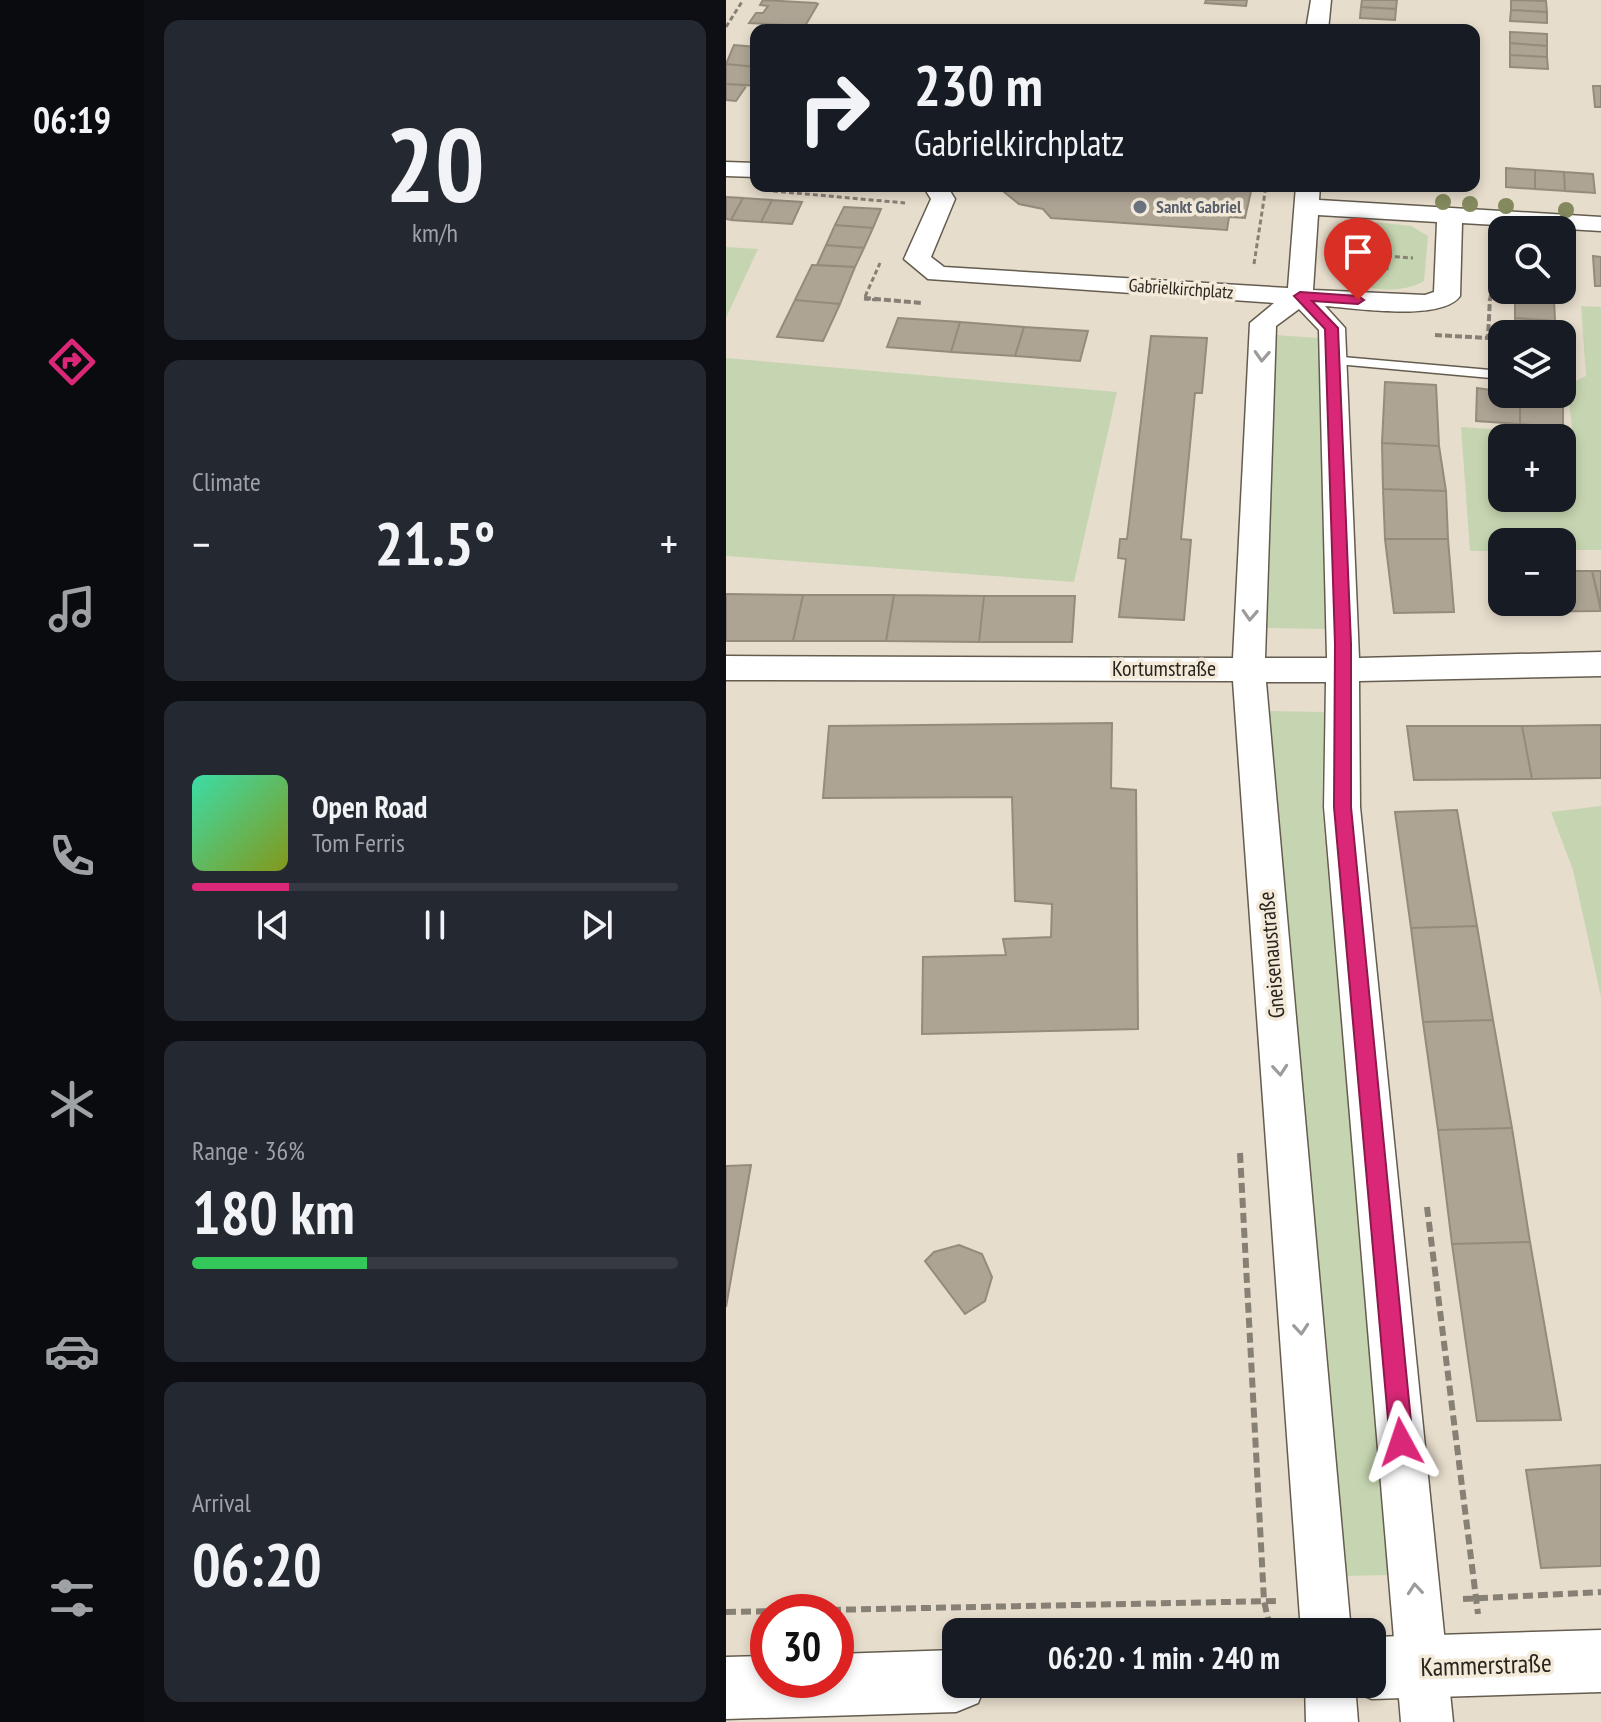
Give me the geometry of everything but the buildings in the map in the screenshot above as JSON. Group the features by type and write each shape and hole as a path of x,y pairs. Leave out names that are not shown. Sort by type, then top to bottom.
{"street":[{"path":"1318,24 1321,0"},
{"path":"726,169 750,170"},
{"name":"Gabrielkirchplatz","path":"939,192 943,199 917,259 937,274 1386,302 1427,303 1447,296 1450,215"},
{"path":"1407,1686 1416,1601 1342,807 1343,670 1332,328 1300,296 1308,197 1388,216 1450,215 1601,224"},
{"name":"Gneisenaustraße","path":"1300,296 1263,323 1249,669 1324,1616"},
{"name":"Kortumstraße","path":"726,668 1343,670 1601,664"},
{"name":"Kammerstraße","path":"1407,1686 1484,1665 1601,1661"},
{"path":"726,1688 942,1681"},
{"path":"1331,1698 1332,1722"}],"lane":[{"path":"1331,360 1488,374"}],"path":[{"path":"726,27 743,0"},
{"path":"1338,262 1341,230 1347,224 1388,216 1386,302"},
{"path":"1427,1203 1484,1665"},
{"path":"1416,1601 1601,1592"},
{"path":"726,1612 1324,1616"}],"green space":[{"path":"1366,221 1411,226 1428,236 1424,281 1405,288 1370,288 1350,280 1343,273 1346,232"},
{"path":"726,247 758,249 726,318"},
{"path":"1581,306 1601,307 1601,550 1576,550 1576,528 1488,528 1488,551 1470,551 1461,427 1488,429 1488,512 1576,512 1576,424 1572,424 1570,408 1576,408 1576,381 1586,376"},
{"path":"1276,335 1318,338 1325,629 1267,628"},
{"path":"726,358 1117,392 1074,582 726,556"},
{"path":"1269,711 1324,712 1322,807 1390,1575 1344,1576"},
{"path":"1601,806 1601,997 1573,870 1551,812"}],"place":[{"name":"Sankt Gabriel","path":"1140,207"}],"route":[{"path":"1358,300 1300,296 1332,328 1343,644 1342,807 1401,1442"}]}
